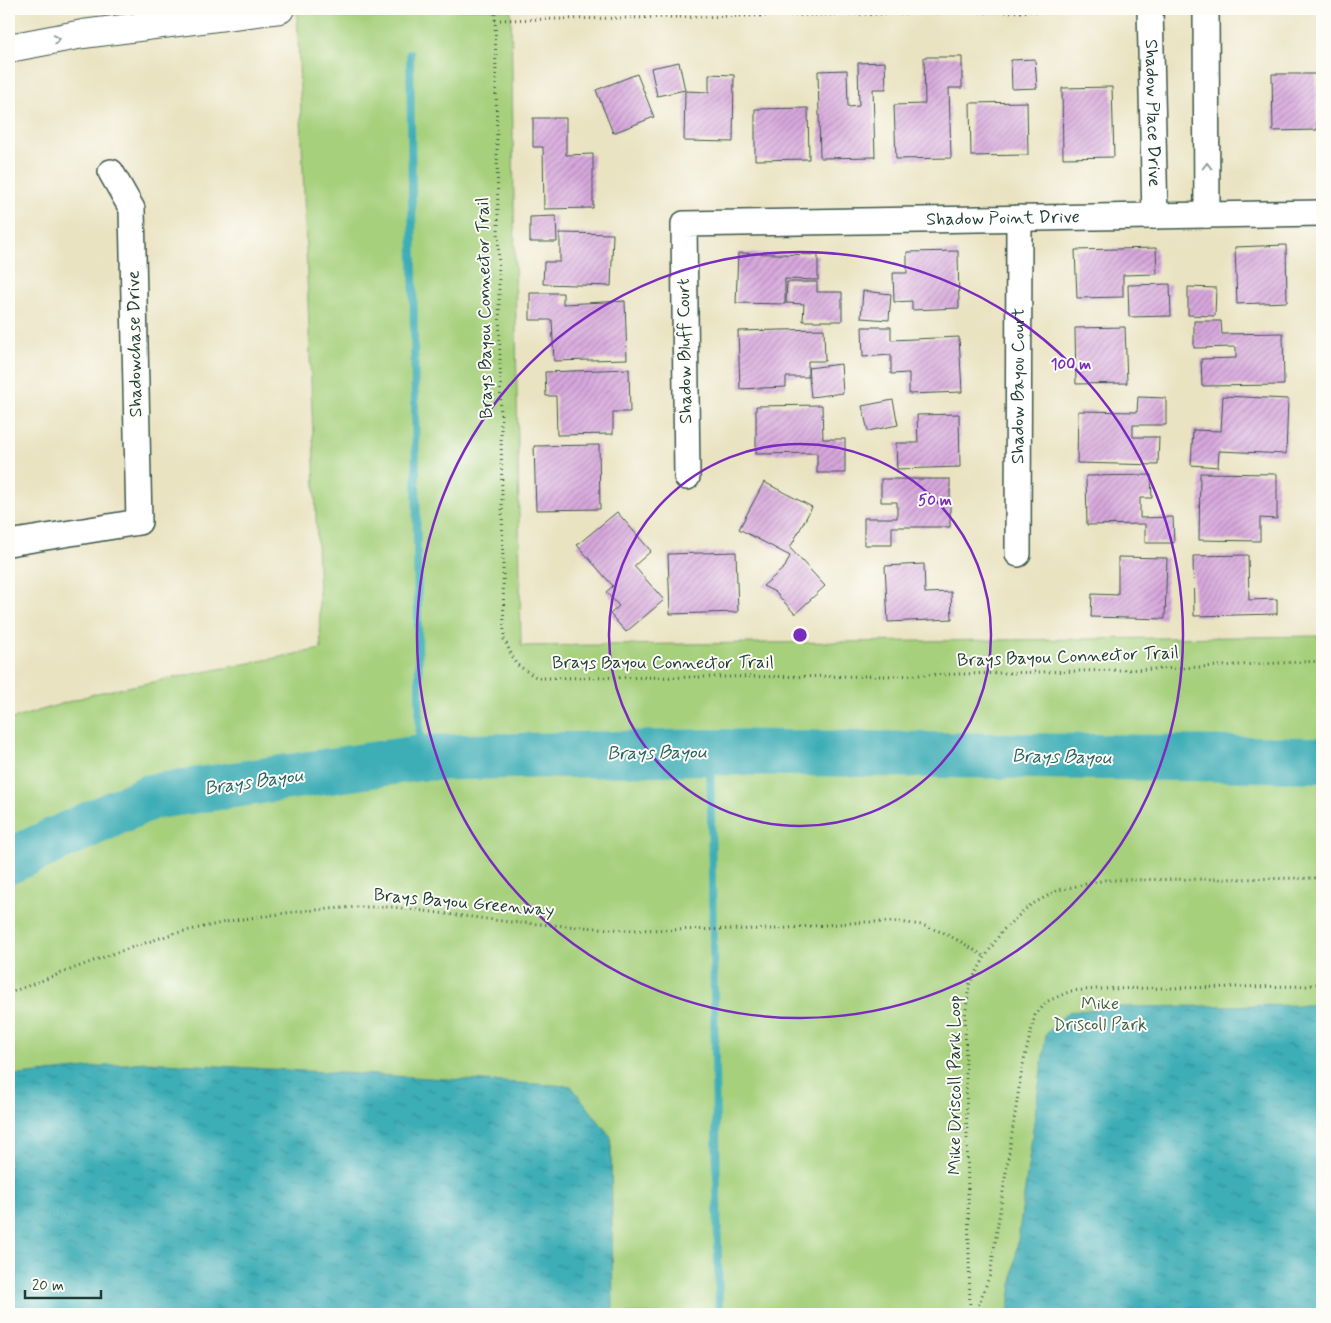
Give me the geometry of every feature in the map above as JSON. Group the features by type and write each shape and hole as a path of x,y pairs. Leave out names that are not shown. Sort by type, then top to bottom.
{"main road":[{"path":"9,48 83,34 280,9"}],"street":[{"name":"Shadow Place Drive","path":"1150,9 1155,216"},
{"path":"1206,9 1207,215"},
{"name":"Shadowchase Drive","path":"9,542 139,522 132,209 111,172"},
{"name":"Shadow Point Drive","path":"684,224 1322,213"},
{"name":"Shadow Bayou Court","path":"1018,554 1020,218"},
{"name":"Shadow Bluff Court","path":"684,224 687,477"}],"path":[{"name":"Brays Bayou Connector Trail","path":"495,9 504,639 516,664 537,678 547,678 882,676 1158,669 1322,661"},
{"path":"495,20 1150,9"},
{"name":"Mike Driscoll Park Loop","path":"970,1314 965,1018 970,985 1002,931 1029,906 1058,890 1106,880 1322,878"},
{"name":"Brays Bayou Greenway","path":"9,994 112,954 172,934 235,920 301,911 358,907 393,907 510,922 660,931 898,922 922,925 944,933 985,957"},
{"path":"975,1314 990,1274 1026,1051 1035,1015 1048,1001 1071,991 1097,989 1307,986 1322,983"}],"green space":[{"name":"Mike Driscoll Park","path":"297,9 511,9 521,646 1322,636 1322,1314 9,1314 9,720 97,693 321,649"}],"water":[{"path":"1322,1001 1322,1314 1008,1314 1046,1034 1068,1012 1115,1007 1309,1005"},
{"path":"145,1062 571,1086 611,1137 613,1314 9,1314 9,1076"}],"building":[{"path":"924,57 962,57 962,88 949,88 951,158 896,159 894,105 925,104"},
{"path":"1035,59 1037,88 1012,89 1011,60"},
{"path":"679,62 685,90 657,96 651,68"},
{"path":"885,62 886,89 873,89 875,157 820,158 818,71 847,70 848,107 859,106 858,63"},
{"path":"637,74 654,117 613,133 596,90"},
{"path":"709,74 734,75 733,142 684,141 685,91 709,92"},
{"path":"1272,74 1316,74 1317,130 1273,131"},
{"path":"1112,87 1114,157 1063,158 1062,88"},
{"path":"1027,102 1028,155 971,156 970,103"},
{"path":"808,108 809,159 755,160 755,109"},
{"path":"533,118 566,118 566,155 593,154 593,208 544,209 543,147 533,147"},
{"path":"556,216 557,242 530,242 530,217"},
{"path":"560,233 613,234 611,286 543,284 544,262 560,262"},
{"path":"1286,245 1287,302 1237,304 1235,247"},
{"path":"1156,248 1157,274 1123,275 1123,297 1077,298 1075,250"},
{"path":"958,251 959,308 912,310 912,301 894,302 893,273 907,273 907,252"},
{"path":"738,253 818,255 818,280 785,279 785,304 736,303"},
{"path":"787,282 817,282 817,292 842,292 842,321 803,321 804,304 786,303"},
{"path":"1170,284 1171,316 1129,317 1128,285"},
{"path":"1188,287 1216,288 1215,316 1188,315"},
{"path":"863,291 891,294 889,320 861,318"},
{"path":"530,293 563,293 563,304 625,301 627,359 554,361 552,320 530,320"},
{"path":"1194,321 1221,321 1222,334 1283,333 1284,385 1202,386 1201,359 1236,358 1236,347 1194,348"},
{"path":"862,327 891,327 891,340 959,337 962,392 909,394 909,373 891,374 891,355 863,357"},
{"path":"1125,327 1127,383 1076,384 1075,328"},
{"path":"824,329 825,361 808,361 808,377 786,377 786,387 740,389 738,331"},
{"path":"841,364 843,393 811,397 808,368"},
{"path":"629,369 630,412 613,412 613,434 557,435 556,396 546,396 545,372"},
{"path":"1223,396 1288,399 1286,454 1219,451 1218,467 1191,465 1193,430 1221,431"},
{"path":"1138,397 1166,398 1166,425 1133,425 1133,437 1159,437 1158,465 1077,463 1078,411 1137,412"},
{"path":"893,400 898,425 868,431 862,406"},
{"path":"822,405 823,439 845,439 845,473 817,473 817,453 756,454 756,406"},
{"path":"959,414 960,467 897,469 896,443 918,443 917,415"},
{"path":"599,445 600,509 536,510 534,446"},
{"path":"1200,473 1277,474 1277,519 1260,518 1260,541 1199,540"},
{"path":"1151,475 1152,498 1140,498 1140,518 1173,517 1174,543 1145,543 1145,524 1087,525 1086,476"},
{"path":"881,479 950,479 950,527 892,527 892,545 864,545 864,518 897,518 897,502 881,502"},
{"path":"764,482 812,507 790,548 825,586 795,614 775,592 763,586 785,567 790,556 739,529"},
{"path":"617,512 651,551 634,566 664,600 626,632 610,614 619,606 606,592 613,586 577,545"},
{"path":"736,552 738,612 670,614 668,554"},
{"path":"1248,555 1249,600 1277,599 1277,614 1194,616 1193,556"},
{"path":"1118,557 1167,558 1165,619 1091,617 1092,594 1118,595"},
{"path":"924,564 925,593 951,592 952,619 888,622 885,566"}],"waterway":[{"path":"410,53 420,758"},
{"path":"710,752 719,1314"},
{"name":"Brays Bayou","path":"9,861 150,797 420,758 710,752 1322,760"}]}
